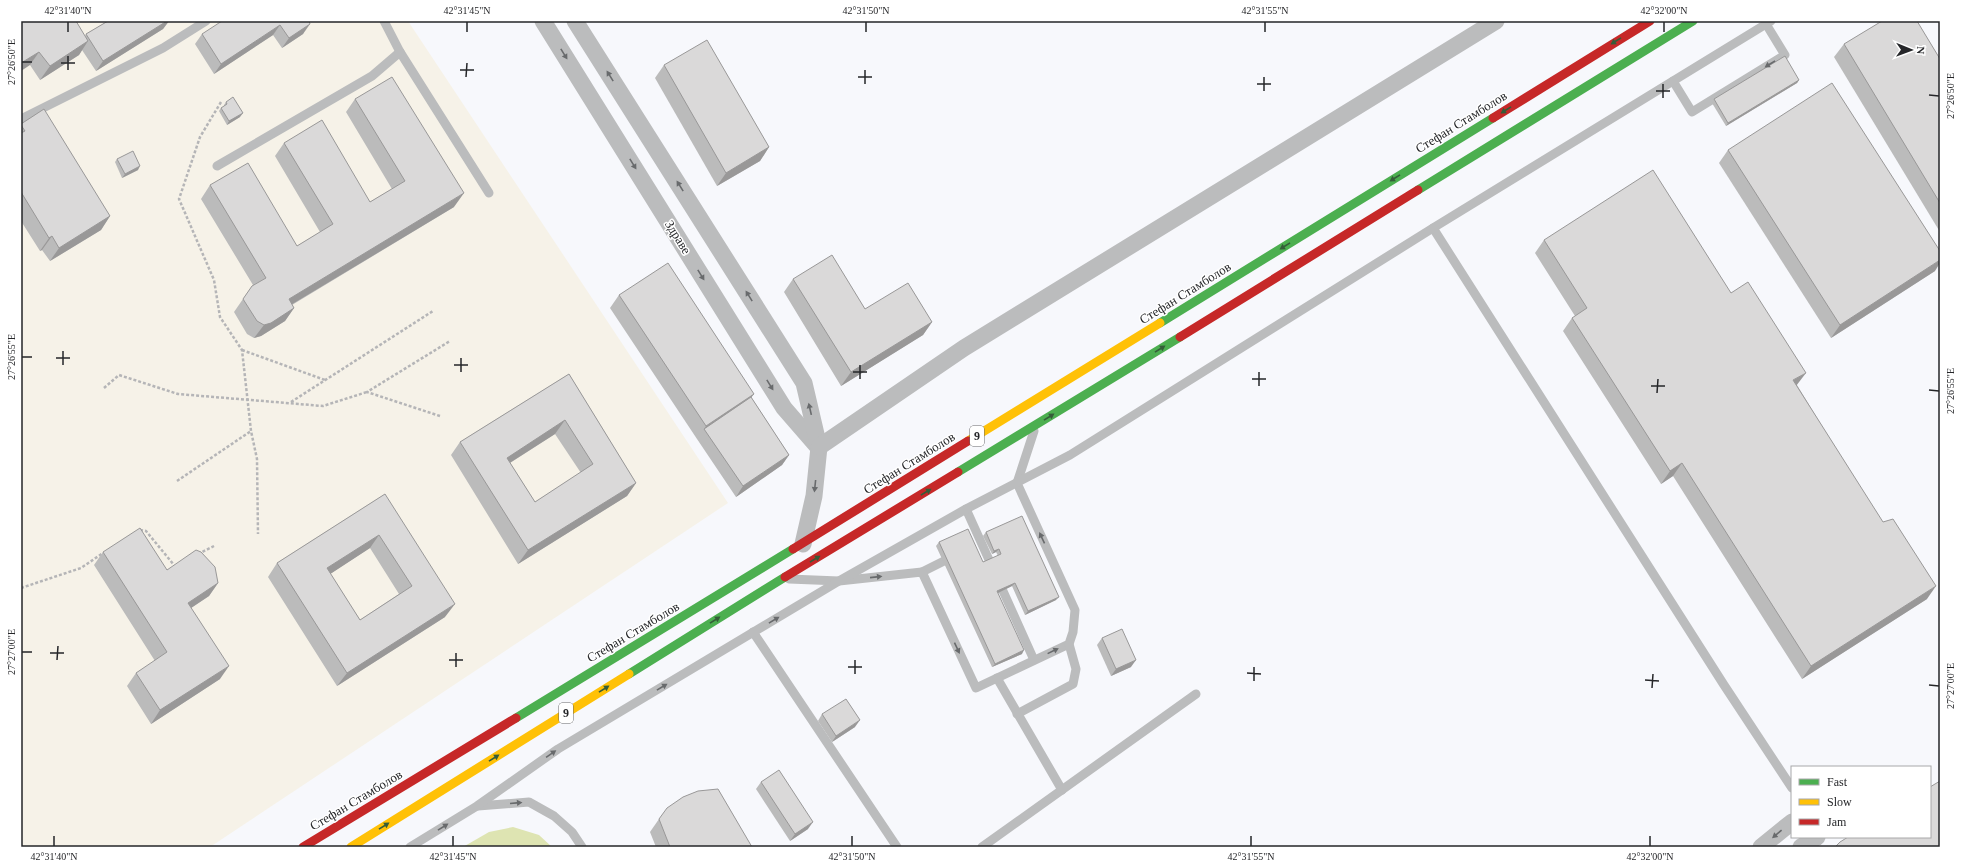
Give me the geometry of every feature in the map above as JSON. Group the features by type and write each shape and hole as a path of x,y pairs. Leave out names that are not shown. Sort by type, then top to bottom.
{"highway":[{"name":"Стефан Стамболов","path":"303,847 803,544 1650,21"},
{"name":"9","path":"351,847 781,579 1035,426 1693,21"}],"street":[{"name":"Здраве","path":"543,21 784,408 819,447"},
{"path":"575,21 804,383 819,447 814,496 803,544"},
{"path":"819,447 964,348 1496,21"},
{"path":"1762,847 1791,823"},
{"path":"1801,847 1815,838"}],"lane":[{"path":"21,120 163,48 206,21"},
{"path":"384,21 400,52 489,193"},
{"path":"410,847 477,806 558,749 839,581 966,509 1070,455 1433,228 1673,81 1769,23 1785,55 1692,112 1673,81"},
{"path":"217,166 372,76 400,52"},
{"path":"1433,228 1720,680 1791,786"},
{"path":"1017,714 1073,684 1076,669 1069,644 1073,632 1075,610 1017,483 1035,426"},
{"path":"966,509 990,562"},
{"path":"973,548 982,544"},
{"path":"781,579 839,581 922,572 944,561"},
{"path":"922,572 976,688 1069,644"},
{"path":"1003,591 1034,660"},
{"path":"754,632 897,847"},
{"path":"997,678 1062,790"},
{"path":"982,847 1196,694"},
{"path":"477,806 529,802 554,816 572,832 582,847"}],"path":[{"path":"221,102 200,137 180,199 214,280 220,317 242,350 251,431 257,459 258,534"},
{"path":"290,403 433,311"},
{"path":"104,388 119,375 178,394 248,398 323,406 366,392 450,340"},
{"path":"242,350 325,380"},
{"path":"366,392 440,416"},
{"path":"177,481 251,431"},
{"path":"137,530 146,531 173,566 180,563"},
{"path":"194,556 214,546"},
{"path":"21,588 81,568 106,551"}],"shaded area":[{"path":"21,21 408,21 728,503 210,847 21,847"}],"green space":[{"path":"513,827 539,835 552,847 463,847 489,832"}],"building":[{"path":"21,21 76,21 88,41 50,66 39,52 21,63"},
{"path":"108,21 167,21 103,61 86,34"},
{"path":"222,21 309,21 310,24 289,38 280,25 221,64 202,34"},
{"path":"1882,21 1917,21 1940,59 1940,203 1844,44"},
{"path":"707,40 769,147 726,173 664,65"},
{"path":"1785,56 1799,80 1728,123 1714,99"},
{"path":"392,77 464,193 289,299 294,308 271,323 264,325 257,321 243,299 252,286 266,278 210,185 248,163 297,246 333,224 284,143 322,120 370,202 405,181 355,99"},
{"path":"1832,83 1940,251 1940,260 1840,325 1728,150"},
{"path":"233,97 243,113 229,121 221,108"},
{"path":"44,109 110,216 59,248 52,236 49,238 21,192 21,133 25,131 21,124"},
{"path":"133,151 140,166 125,174 117,159"},
{"path":"1653,170 1731,293 1748,282 1806,373 1793,380 1883,522 1893,519 1936,586 1811,666 1682,463 1670,471 1572,318 1587,308 1544,240"},
{"path":"832,255 865,309 908,283 932,322 851,372 793,279"},
{"path":"668,263 754,394 706,426 619,295"},
{"path":"569,374 636,483 528,550 460,442","holes":["565,420 593,464 535,502 507,458"]},
{"path":"751,397 789,455 743,486 704,429"},
{"path":"385,494 455,604 347,673 277,563","holes":["379,535 412,586 360,620 327,568"]},
{"path":"1022,516 1059,597 1028,611 1015,583 997,591 1024,650 995,664 939,542 968,529 983,562 1001,554 999,549 994,551 986,532"},
{"path":"140,528 167,570 196,550 201,552 215,567 218,583 188,603 229,666 160,710 136,673 167,652 103,552"},
{"path":"1122,629 1136,660 1116,669 1102,638"},
{"path":"846,699 860,720 836,736 822,714"},
{"path":"779,770 813,822 795,834 761,782"},
{"path":"1940,781 1940,847 1835,847 1846,838 1931,838 1931,786"},
{"path":"718,789 752,847 670,847 659,819 667,808 683,797 698,791"}],"traffic: fast":[{"path":"1418,190 1693,21"},
{"path":"1160,323 1493,118"},
{"path":"958,472 1180,337"},
{"path":"516,718 793,549"},
{"path":"629,674 785,577"}],"traffic: slow":[{"path":"968,441 1160,323"},
{"path":"351,847 629,674"}],"traffic: jam":[{"path":"1493,118 1650,21"},
{"path":"1180,337 1418,190"},
{"path":"793,549 968,441"},
{"path":"785,577 958,472"},
{"path":"303,847 516,718"}]}
